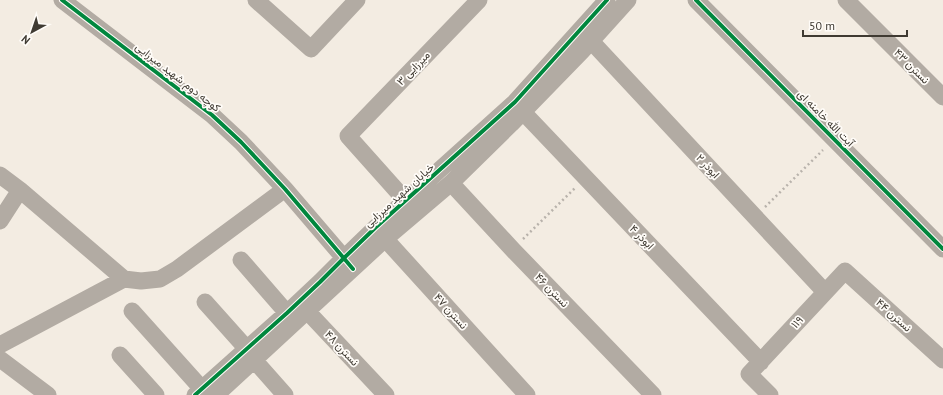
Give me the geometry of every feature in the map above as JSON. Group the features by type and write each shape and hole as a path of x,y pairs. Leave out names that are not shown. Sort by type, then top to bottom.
{"street":[{"name":"کوچه دوم شهید میرزایی","path":"62,0 212,115 285,188 348,263"},
{"path":"256,0 311,49 357,0"},
{"name":"میرزایی ۳","path":"406,201 348,136 479,0"},
{"name":"خیابان شهید میرزایی","path":"380,234 406,201 515,102 607,0"},
{"name":"خیابان شهید میرزایی","path":"204,393 303,306 320,282 348,263 380,234 451,184 523,112 628,0"},
{"name":"آیت الله خامنه ای","path":"696,0 943,249"},
{"name":"نسترن ۴۳","path":"846,0 943,97"},
{"name":"ابوذر ۲","path":"591,41 825,292"},
{"name":"ابوذر ۴","path":"523,112 761,362"},
{"path":"0,175 20,190 124,279"},
{"name":"نسترن ۴۶","path":"451,184 653,395"},
{"path":"0,345 124,279 160,279 177,270 285,188"},
{"path":"0,221 20,190"},
{"name":"نسترن ۴۷","path":"380,234 527,395"},
{"path":"241,260 287,313"},
{"name":"۱۱۹","path":"770,395 749,374 845,271"},
{"name":"نسترن ۴۴","path":"845,271 943,360"},
{"path":"205,302 284,395"},
{"name":"خیابان شهید میرزایی","path":"250,354 287,313 303,306"},
{"name":"نسترن ۴۸","path":"303,306 386,395"},
{"path":"132,311 204,393"},
{"path":"120,356 156,395"},
{"path":"0,359 48,395"}],"path":[{"path":"755,217 834,139"},
{"path":"513,250 586,177"}],"cycle path":[{"path":"62,0 212,115 241,142 285,189 353,269"},
{"path":"195,395 287,313 375,228 515,102 607,0"},
{"path":"696,0 943,249"}]}
